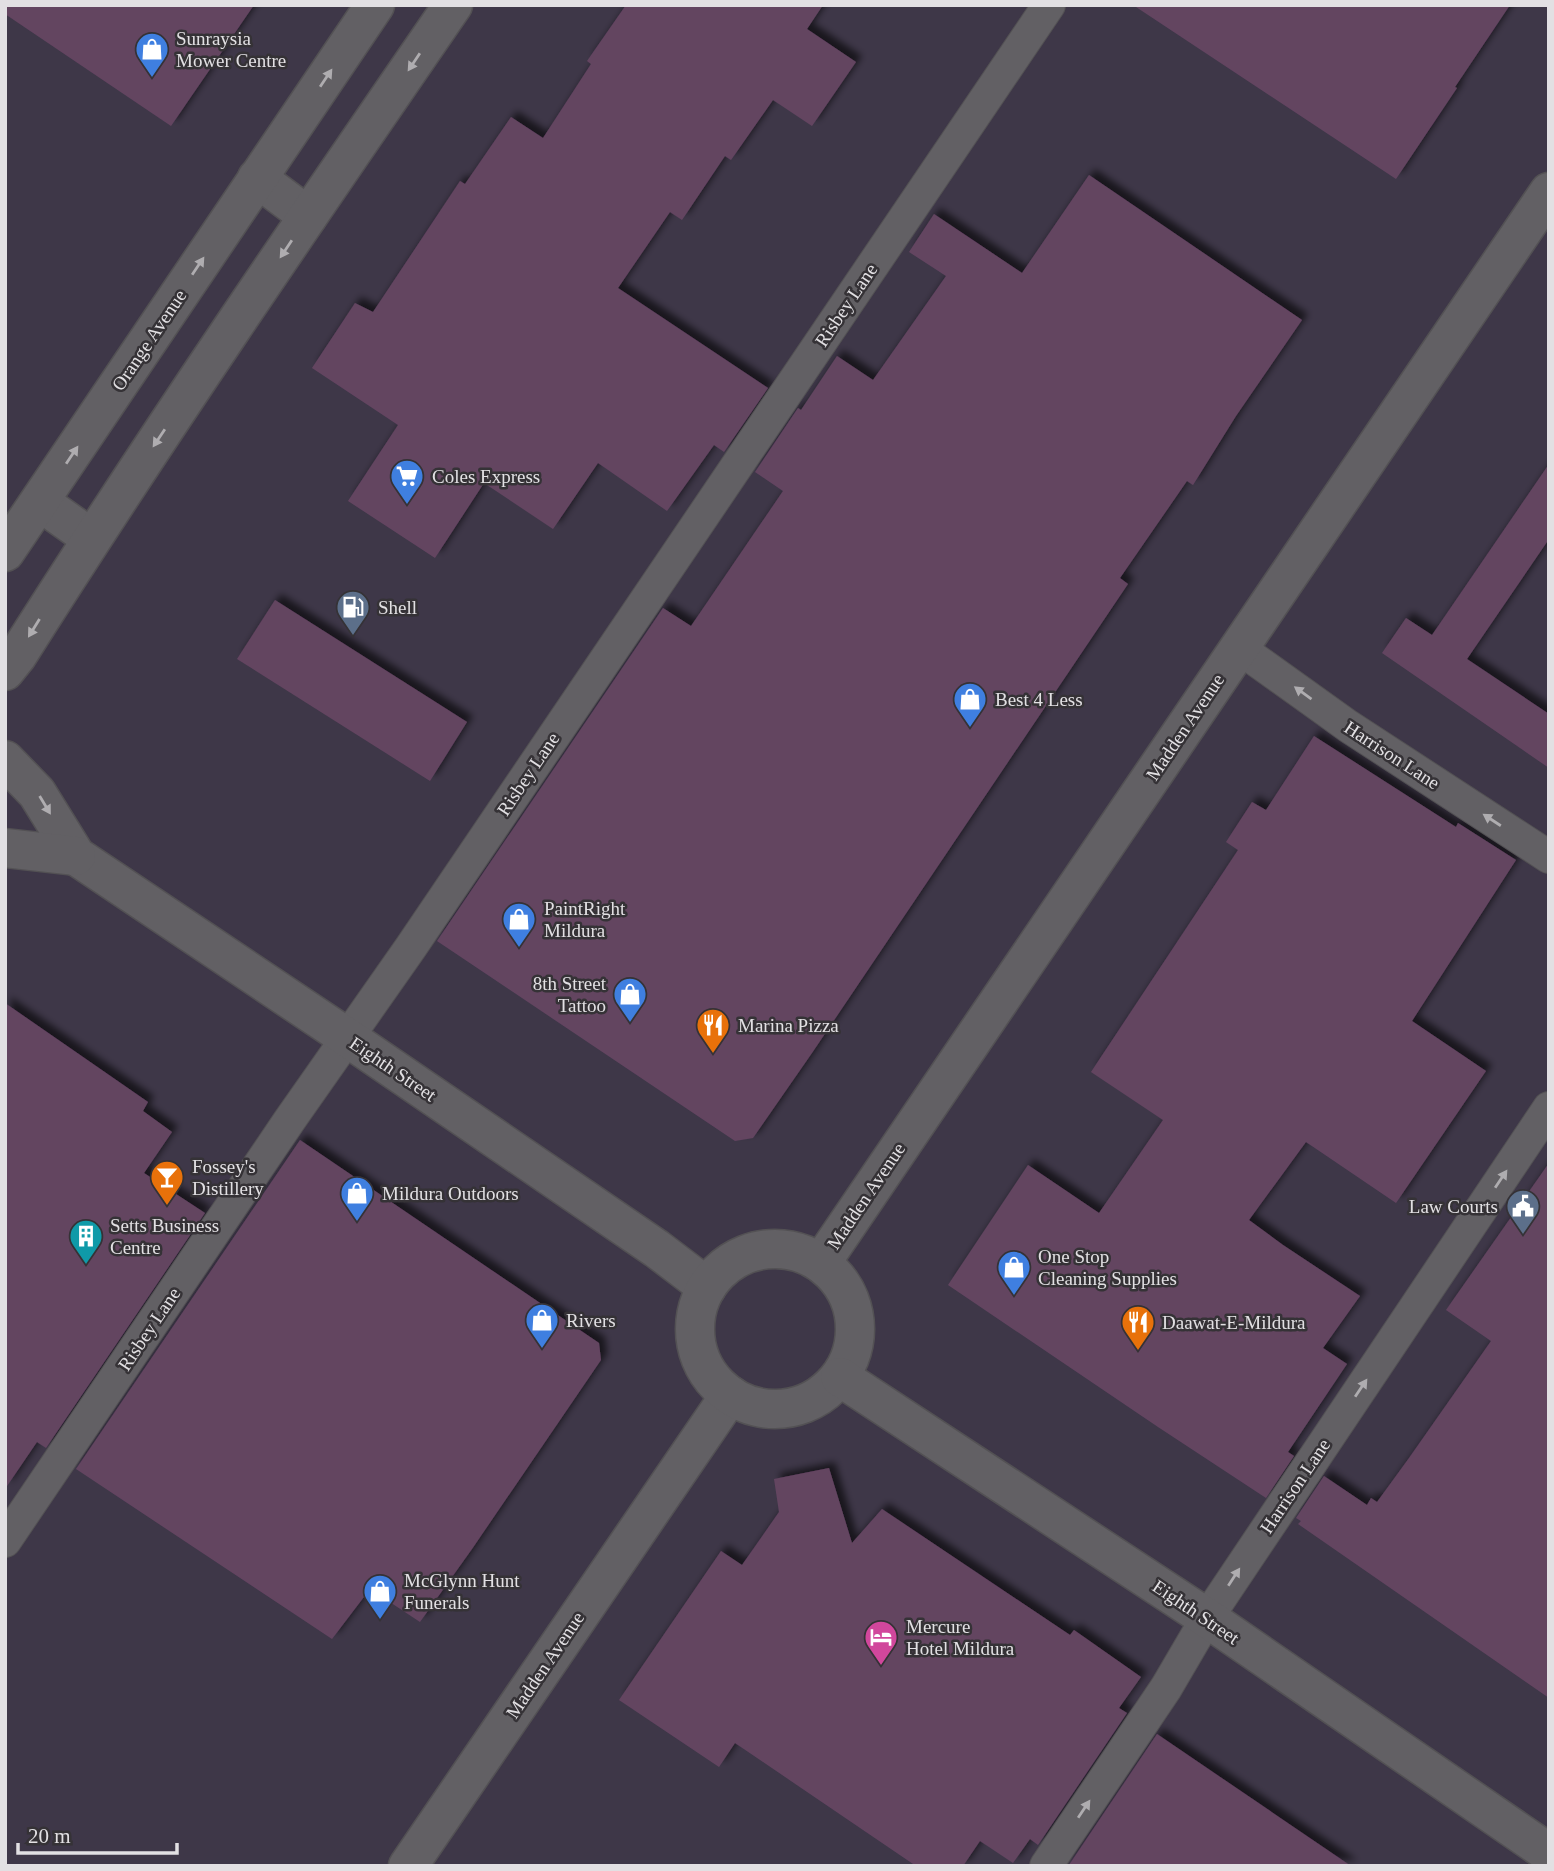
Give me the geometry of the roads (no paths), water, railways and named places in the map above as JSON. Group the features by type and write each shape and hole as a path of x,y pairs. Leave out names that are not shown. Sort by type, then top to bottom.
{"street":[{"name":"Orange Avenue","path":"5,552 375,5"},
{"path":"5,671 91,538 453,5"},
{"path":"257,178 308,216"},
{"name":"Madden Avenue","path":"821,1263 1549,192"},
{"path":"40,502 91,538"},
{"name":"Eighth Street","path":"5,760 37,793 76,856 657,1249 707,1287"},
{"name":"Eighth Street","path":"5,848 76,856"},
{"path":"772,1248 798,1251 821,1263 840,1281 852,1303 856,1329 852,1354 840,1377 822,1393 800,1405 776,1409 752,1405 730,1395 712,1379 700,1357 695,1333 697,1310 707,1287 724,1266 746,1254 772,1248"},
{"name":"Eighth Street","path":"840,1377 1208,1618 1549,1853"},
{"name":"Madden Avenue","path":"408,1866 730,1395"}],"lane":[{"name":"Risbey Lane","path":"5,1541 289,1121 427,924 1049,5"},
{"name":"Harrison Lane","path":"1239,648 1348,726 1549,857"},
{"name":"Harrison Lane","path":"1045,1866 1166,1688 1208,1618 1549,1108"}],"place":[{"name":"Sunraysia Mower Centre","path":"152,79"},
{"name":"Coles Express","path":"407,506"},
{"name":"Shell","path":"353,637"},
{"name":"Best 4 Less","path":"970,729"},
{"name":"PaintRight Mildura","path":"519,949"},
{"name":"8th Street Tattoo","path":"630,1024"},
{"name":"Marina Pizza","path":"713,1055"},
{"name":"Fossey's Distillery","path":"167,1207"},
{"name":"Mildura Outdoors","path":"357,1223"},
{"name":"Law Courts","path":"1523,1236"},
{"name":"Setts Business Centre","path":"86,1266"},
{"name":"One Stop Cleaning Supplies","path":"1014,1297"},
{"name":"Rivers","path":"542,1350"},
{"name":"Daawat-E-Mildura","path":"1138,1352"},
{"name":"McGlynn Hunt Funerals","path":"380,1621"},
{"name":"Mercure Hotel Mildura","path":"881,1667"}]}
